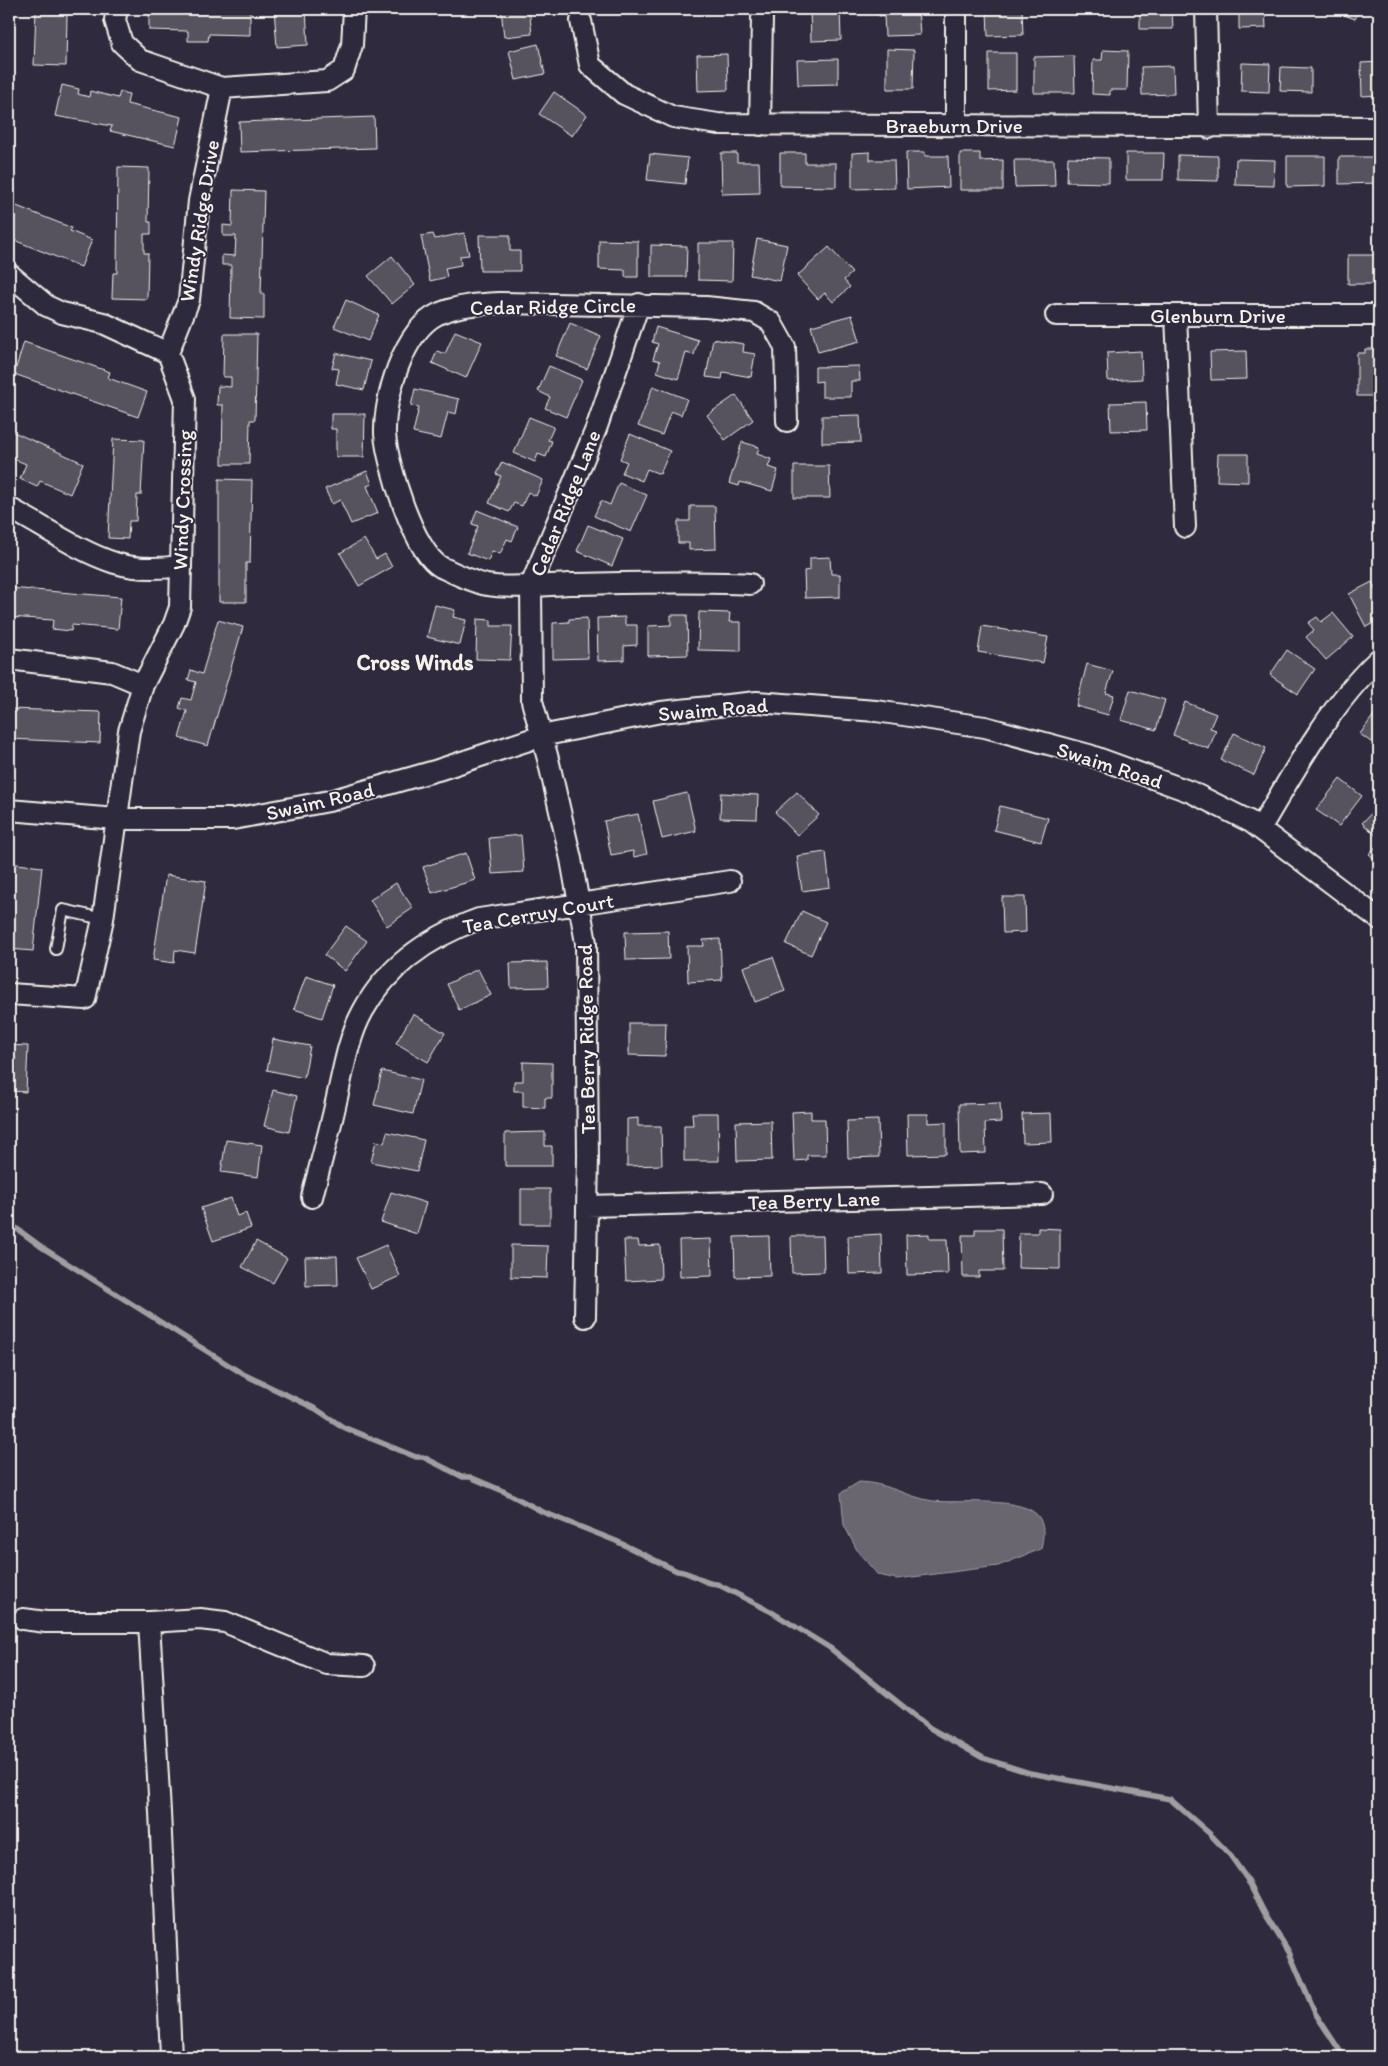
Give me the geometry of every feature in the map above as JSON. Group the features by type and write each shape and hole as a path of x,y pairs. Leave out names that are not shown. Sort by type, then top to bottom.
{"street":[{"path":"117,9 115,20 122,43 140,60 222,88 327,81 344,70 352,45 354,9"},
{"path":"956,9 956,125"},
{"path":"1206,9 1209,128"},
{"path":"760,125 762,18"},
{"name":"Braeburn Drive","path":"581,21 590,65 624,94 673,117 718,124 1209,128 1379,127"},
{"name":"Windy Ridge Drive","path":"168,352 189,300 199,201 222,88"},
{"path":"9,274 47,306 62,313 103,323 168,352"},
{"name":"Cedar Ridge Circle","path":"750,584 700,581 486,585 439,566 419,541 406,514 397,485 385,434 391,383 411,339 436,315 468,305 500,303 639,304 706,307 754,312 771,322 785,347 787,421"},
{"name":"Cedar Ridge Lane","path":"541,736 532,701 531,585 596,429 639,304"},
{"name":"Glenburn Drive","path":"1056,315 1379,315"},
{"path":"1176,315 1185,527"},
{"name":"Windy Crossing","path":"9,994 85,999 103,918 129,731 143,685 174,624 180,607 185,399 168,352"},
{"path":"9,508 77,546 115,563 159,569 180,566"},
{"path":"9,659 112,672 143,685"},
{"path":"1260,829 1301,758 1362,674 1379,659"},
{"name":"Swaim Road","path":"9,810 116,819 233,819 329,801 438,770 541,736 661,712 757,702 876,711 982,726 1089,755 1191,792 1251,822 1379,919"},
{"name":"Tea Berry Ridge Road","path":"541,736 571,859 586,944 587,1206 585,1317"},
{"name":"Tea Cerruy Court","path":"312,1197 346,1057 363,1011 383,983 414,951 449,930 479,919 730,882"},
{"name":"Tea Berry Lane","path":"587,1206 1042,1194"},
{"path":"23,1619 46,1622 149,1622 200,1619 225,1622 327,1664 364,1666"},
{"path":"149,1622 171,2057"}],"lane":[{"path":"56,949 63,910 103,918"}],"shaded area":[{"path":"859,1482 878,1484 933,1501 991,1502 1022,1506 1033,1511 1042,1523 1043,1538 1041,1549 998,1566 897,1579 878,1575 858,1552 844,1525 841,1493"}],"building":[{"path":"36,9 75,9 75,14 67,13 66,66 34,65"},
{"path":"149,9 250,9 250,35 209,34 208,41 188,41 188,31 149,30"},
{"path":"274,9 306,9 308,45 277,47"},
{"path":"501,9 529,9 532,34 504,37"},
{"path":"810,9 840,9 841,40 811,41"},
{"path":"879,9 918,9 920,35 885,36 884,15 879,16"},
{"path":"987,9 1022,9 1023,35 988,36"},
{"path":"1140,9 1172,9 1173,29 1140,29"},
{"path":"1239,9 1265,9 1266,28 1239,29"},
{"path":"1329,9 1360,9 1355,19"},
{"path":"538,44 545,74 516,80 509,51"},
{"path":"887,49 914,50 913,89 887,89"},
{"path":"1103,50 1128,51 1127,90 1110,90 1110,95 1092,94 1093,60 1102,60"},
{"path":"989,53 1016,53 1016,90 989,91"},
{"path":"727,54 728,90 698,91 697,55"},
{"path":"1074,56 1075,93 1034,93 1034,57"},
{"path":"838,59 838,84 798,85 797,60"},
{"path":"1379,62 1379,95 1362,96 1361,63"},
{"path":"1242,63 1270,64 1269,92 1241,91"},
{"path":"1173,66 1174,94 1142,95 1141,67"},
{"path":"1281,67 1311,68 1311,92 1280,91"},
{"path":"62,85 79,89 78,94 89,97 90,91 118,98 120,92 129,94 127,104 182,117 175,146 110,131 112,126 55,116"},
{"path":"554,92 587,115 572,136 539,114"},
{"path":"374,117 375,148 240,152 239,122"},
{"path":"870,152 870,160 894,160 895,188 852,189 852,153"},
{"path":"906,152 925,152 925,156 948,156 949,187 907,189"},
{"path":"721,153 737,153 737,162 759,162 760,193 722,194"},
{"path":"780,153 805,153 805,163 836,163 836,187 780,186"},
{"path":"960,153 980,153 980,161 1003,160 1003,190 960,190"},
{"path":"1126,153 1164,153 1163,180 1126,180"},
{"path":"650,154 688,158 685,184 647,180"},
{"path":"1178,155 1218,156 1218,181 1178,180"},
{"path":"1287,156 1325,156 1325,186 1287,187"},
{"path":"1068,157 1109,158 1109,183 1067,182"},
{"path":"1339,157 1379,157 1379,183 1339,184"},
{"path":"1236,159 1275,160 1274,186 1235,185"},
{"path":"1014,160 1054,160 1055,186 1015,187"},
{"path":"118,167 149,168 148,222 151,222 151,234 144,234 144,253 148,253 147,299 112,298 113,273 117,273"},
{"path":"233,190 264,191 261,294 264,294 264,319 230,318 231,265 222,265 222,255 235,256 236,236 223,236 223,225 232,226"},
{"path":"9,203 72,228 70,231 92,240 81,267 9,238"},
{"path":"464,233 469,255 460,256 461,265 445,268 447,277 430,281 421,236 433,234 435,239"},
{"path":"479,235 510,235 510,251 520,251 520,271 480,271"},
{"path":"757,239 787,245 780,281 750,275"},
{"path":"599,240 638,241 638,277 625,277 625,270 599,269"},
{"path":"698,243 733,243 732,281 698,280"},
{"path":"651,245 687,246 686,277 651,277"},
{"path":"829,247 852,273 844,280 850,287 833,302 825,293 818,299 797,276"},
{"path":"1348,255 1375,255 1375,284 1348,284"},
{"path":"392,256 415,285 392,304 368,276"},
{"path":"346,300 379,315 368,341 334,327"},
{"path":"852,315 860,341 818,352 811,326"},
{"path":"570,323 601,336 587,369 556,356"},
{"path":"656,327 698,340 694,355 686,353 678,379 657,372 660,361 653,359 658,344 652,342"},
{"path":"455,331 482,342 466,378 432,363 437,351 445,354"},
{"path":"224,334 257,334 255,420 250,420 249,464 222,464 223,405 217,405 218,386 231,387 231,377 223,377"},
{"path":"713,339 744,344 743,352 755,354 751,377 723,372 722,379 706,377"},
{"path":"24,342 110,372 108,378 147,392 138,417 14,374"},
{"path":"1365,349 1379,349 1379,396 1357,396 1357,353 1365,353"},
{"path":"1141,351 1142,379 1108,381 1107,353"},
{"path":"1246,351 1247,379 1211,380 1210,352"},
{"path":"336,353 371,361 364,390 336,384 339,369 332,368"},
{"path":"549,366 582,380 566,417 545,408 550,397 538,391"},
{"path":"859,366 860,381 851,381 851,397 822,397 822,381 815,382 815,367"},
{"path":"653,386 687,399 681,415 671,411 662,435 638,426"},
{"path":"415,389 459,399 456,414 448,412 441,439 413,433 419,407 411,406"},
{"path":"736,395 753,420 725,440 707,415"},
{"path":"1146,402 1147,430 1111,431 1110,403"},
{"path":"331,414 365,414 364,457 336,457 336,429 331,429"},
{"path":"860,415 861,442 822,443 822,416"},
{"path":"529,417 554,427 548,440 552,441 546,457 538,454 535,462 514,453"},
{"path":"9,430 83,463 70,494 40,481 37,487 20,479 26,464 9,457"},
{"path":"630,434 670,451 660,474 647,469 642,481 622,473 627,462 620,459"},
{"path":"113,439 144,440 141,495 137,495 136,521 129,521 128,539 108,538"},
{"path":"742,442 759,447 757,454 771,459 768,467 778,470 772,491 740,482 739,486 729,483"},
{"path":"1218,454 1248,454 1248,482 1217,481"},
{"path":"502,462 543,480 536,496 528,492 522,506 514,503 509,512 489,503 501,476 496,474"},
{"path":"794,466 829,466 830,498 794,498"},
{"path":"367,471 372,484 367,486 378,513 351,524 340,500 332,504 325,489"},
{"path":"219,479 252,480 250,563 246,563 246,602 219,602"},
{"path":"619,483 647,495 631,532 594,516 601,501 610,505"},
{"path":"690,506 715,506 716,549 689,550 689,543 678,543 678,521 690,521"},
{"path":"477,510 518,527 512,541 507,539 500,554 492,551 488,561 467,553 478,526 472,524"},
{"path":"588,525 623,539 612,566 577,551"},
{"path":"364,539 376,559 385,554 392,567 359,586 340,553"},
{"path":"830,557 831,574 840,574 840,597 805,598 804,571 810,570 810,558"},
{"path":"1372,582 1379,596 1379,620 1366,627 1349,594"},
{"path":"9,588 121,597 118,629 72,625 71,631 52,629 53,620 9,617"},
{"path":"435,605 455,610 453,617 466,620 460,645 427,637"},
{"path":"699,612 730,613 729,622 741,622 741,651 698,650"},
{"path":"1333,613 1353,637 1326,660 1306,637 1314,630 1308,623 1317,617 1321,622"},
{"path":"671,615 687,615 688,655 648,656 648,626 671,625"},
{"path":"625,617 625,625 637,625 637,645 624,646 624,660 598,661 597,618"},
{"path":"587,618 588,658 553,659 553,623 569,622 569,619"},
{"path":"477,619 491,620 491,626 512,626 510,660 476,659"},
{"path":"218,620 243,627 208,746 179,738 187,711 179,708 182,698 191,700 196,682 188,680 191,670 202,674"},
{"path":"982,626 1048,637 1043,663 978,652"},
{"path":"1287,650 1315,669 1298,694 1270,675"},
{"path":"1087,664 1113,671 1106,693 1114,695 1108,715 1076,706"},
{"path":"1130,690 1165,700 1156,730 1121,720"},
{"path":"1185,702 1216,714 1210,728 1216,730 1209,749 1173,735"},
{"path":"1379,708 1379,748 1360,734"},
{"path":"9,709 101,712 100,743 9,739"},
{"path":"1234,733 1266,748 1254,775 1221,760"},
{"path":"1340,779 1362,796 1339,826 1316,810"},
{"path":"797,792 819,815 797,835 775,812"},
{"path":"687,793 696,831 662,839 653,801"},
{"path":"721,793 758,795 757,819 720,818"},
{"path":"1379,805 1379,838 1362,823"},
{"path":"1000,806 1048,818 1041,842 994,830"},
{"path":"638,814 647,854 634,857 633,851 611,855 604,821"},
{"path":"521,835 524,872 492,874 489,838"},
{"path":"1379,843 1379,863 1369,854"},
{"path":"826,852 830,887 802,891 797,856"},
{"path":"466,853 475,880 432,893 423,867"},
{"path":"9,863 42,867 33,951 9,949"},
{"path":"166,875 206,881 195,953 175,950 174,963 153,960"},
{"path":"396,883 413,908 387,926 370,900"},
{"path":"1002,897 1025,897 1026,932 1003,933"},
{"path":"802,911 826,922 811,955 786,944"},
{"path":"346,926 367,941 345,971 324,955"},
{"path":"668,931 669,959 626,960 625,932"},
{"path":"720,939 722,980 688,982 687,946 704,946 703,940"},
{"path":"773,957 785,991 755,1002 743,967"},
{"path":"547,962 548,987 511,988 510,963"},
{"path":"478,969 491,995 459,1010 447,984"},
{"path":"306,976 333,985 322,1018 294,1009"},
{"path":"413,1014 445,1033 428,1062 396,1043"},
{"path":"629,1023 666,1023 665,1056 629,1055"},
{"path":"273,1039 310,1046 304,1078 267,1070"},
{"path":"9,1045 28,1046 26,1092 12,1091 13,1085 9,1085"},
{"path":"523,1062 552,1063 552,1098 545,1098 545,1108 523,1107 523,1091 514,1091 514,1081 523,1081"},
{"path":"382,1071 421,1080 413,1114 374,1105"},
{"path":"273,1090 297,1096 289,1132 264,1126"},
{"path":"1000,1103 1001,1122 985,1123 986,1153 960,1154 959,1104"},
{"path":"811,1111 811,1119 825,1119 826,1155 807,1155 807,1160 794,1161 792,1112"},
{"path":"692,1113 718,1113 719,1161 684,1161 684,1125 693,1125"},
{"path":"1051,1113 1052,1142 1023,1143 1022,1114"},
{"path":"907,1114 928,1114 928,1123 946,1122 946,1154 908,1155"},
{"path":"638,1118 638,1126 661,1126 662,1165 627,1166 627,1119"},
{"path":"878,1120 879,1157 848,1158 847,1121"},
{"path":"771,1121 772,1160 737,1161 736,1122"},
{"path":"387,1132 424,1140 417,1171 371,1162 376,1141 384,1143"},
{"path":"545,1132 545,1146 552,1146 552,1166 505,1166 505,1133"},
{"path":"226,1140 262,1145 258,1177 221,1172"},
{"path":"521,1189 550,1189 550,1224 521,1224"},
{"path":"391,1192 426,1203 417,1234 381,1222"},
{"path":"231,1198 237,1216 246,1213 251,1228 213,1241 201,1208"},
{"path":"1038,1228 1060,1229 1060,1269 1018,1268 1019,1233 1038,1233"},
{"path":"975,1229 1002,1229 1003,1271 979,1271 979,1277 963,1277 962,1235 975,1235"},
{"path":"881,1234 882,1273 849,1274 848,1236"},
{"path":"929,1234 929,1239 947,1239 948,1274 907,1275 906,1235"},
{"path":"769,1236 770,1276 735,1277 734,1237"},
{"path":"791,1236 823,1236 824,1272 792,1273"},
{"path":"711,1239 712,1276 680,1277 679,1240"},
{"path":"624,1240 638,1240 639,1246 660,1245 661,1279 626,1281"},
{"path":"256,1241 287,1258 273,1283 242,1267"},
{"path":"386,1245 400,1276 371,1289 356,1258"},
{"path":"511,1245 548,1246 547,1278 511,1277"},
{"path":"337,1256 338,1285 306,1286 305,1257"}],"waterway":[{"path":"9,1223 43,1248 243,1374 316,1409 343,1427 416,1457 423,1457 463,1477 470,1477 503,1491 543,1512 616,1541 677,1571 717,1584 770,1611 830,1648 930,1728 983,1758 1030,1773 1170,1799 1210,1834 1230,1855 1247,1879 1264,1912 1289,1952 1315,2013 1344,2057"}],"district":[{"name":"Cross Winds","path":"415,662"}]}
